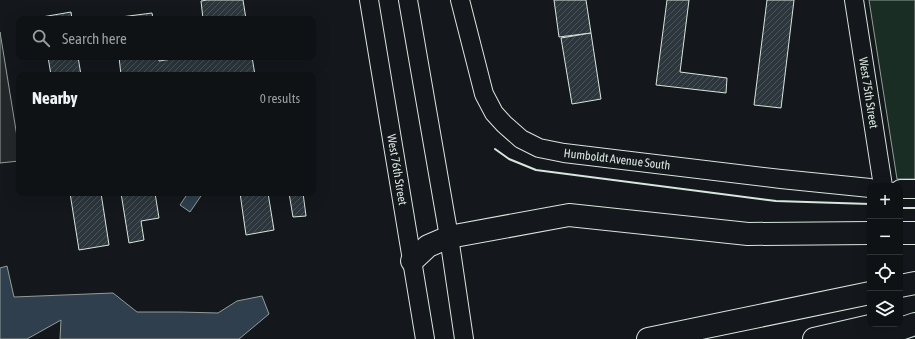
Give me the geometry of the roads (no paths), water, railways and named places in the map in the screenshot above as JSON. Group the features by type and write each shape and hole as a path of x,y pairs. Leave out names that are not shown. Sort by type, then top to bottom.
{"highway":[{"path":"412,261 428,246 449,237 569,215 748,234 867,233"},
{"path":"903,233 915,233"},
{"path":"903,285 915,283"},
{"path":"648,339 867,294"},
{"path":"903,318 915,316"},
{"path":"871,339 915,324"},
{"path":"814,339 867,327"}],"street":[{"name":"West 76th Street","path":"369,0 425,339"},
{"path":"408,0 449,237 464,339"},
{"name":"Humboldt Avenue South","path":"460,0 484,94 490,107 509,129 521,139 539,148 564,153 867,188"},
{"name":"West 75th Street","path":"854,0 883,183"},
{"path":"903,189 915,189"}],"water":[{"path":"186,196 201,196 190,212 180,205"},
{"path":"7,266 14,297 113,293 137,312 218,313 237,301 262,296 269,314 239,339 60,339 61,320 27,339 0,339 0,268"}]}
